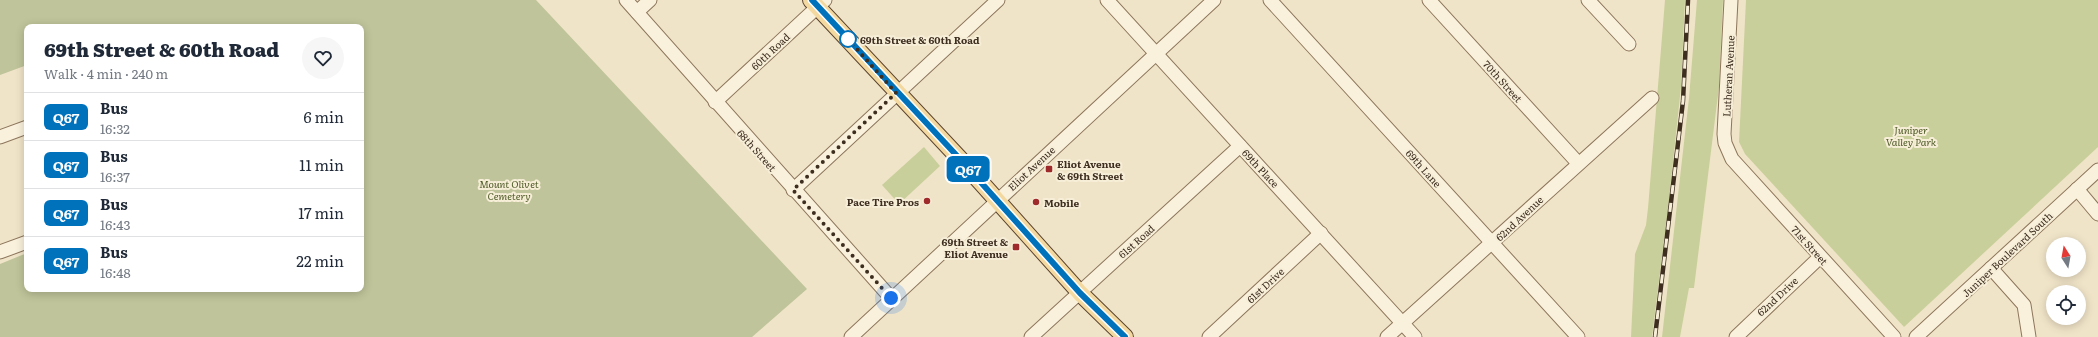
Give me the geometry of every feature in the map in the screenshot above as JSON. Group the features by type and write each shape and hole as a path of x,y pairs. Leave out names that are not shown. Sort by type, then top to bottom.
{"main road":[{"path":"818,2 896,93 1080,293 1125,337"}],"street":[{"name":"68th Street","path":"626,0 793,190 891,298"},
{"path":"637,12 650,0"},
{"path":"793,190 998,0"},
{"name":"69th Place","path":"1107,0 1415,337"},
{"name":"Eliot Avenue","path":"851,337 996,200 1214,0"},
{"name":"69th Lane","path":"1270,0 1578,337"},
{"name":"70th Street","path":"1429,0 1578,163"},
{"path":"1588,0 1629,44"},
{"name":"Lutheran Avenue","path":"1728,151 1724,134 1731,0"},
{"name":"60th Road","path":"715,102 818,2"},
{"name":"62nd Avenue","path":"1387,337 1492,243 1578,163 1652,98"},
{"path":"0,137 24,128"},
{"name":"61st Road","path":"1031,337 1240,146"},
{"name":"71st Street","path":"1728,151 1732,159 1894,337"},
{"name":"Juniper Boulevard South","path":"1916,337 2098,170"},
{"path":"2077,190 2098,214"},
{"name":"61st Drive","path":"1209,337 1321,233"},
{"path":"0,252 24,243"},
{"name":"62nd Drive","path":"1735,337 1820,257"},
{"path":"1991,268 2024,305 2030,337"}],"green space":[{"name":"Mount Olivet Cemetery","path":"0,0 536,0 807,289 752,337 0,337 0,264 24,254 24,292 364,292 364,24 24,24 24,66 0,75"},
{"path":"1665,0 1685,0 1681,87 1652,337 1631,337 1635,254 1646,225"},
{"path":"1697,0 1723,0 1719,87 1694,288 1689,288 1680,337 1662,337 1689,98"},
{"name":"Juniper Valley Park","path":"1746,0 2098,0 2098,147 1904,327 1745,154 1739,142"},
{"path":"924,147 940,166 899,204 882,185"}],"railway":[{"path":"1655,337 1683,101 1688,0"}],"bus line":[{"name":"Q67","path":"812,0 896,93 959,158 1080,293 1125,337"}],"place":[{"name":"69th Street & 60th Road","path":"848,39"},
{"name":"Eliot Avenue & 69th Street","path":"1049,169"},
{"name":"Pace Tire Pros","path":"927,201"},
{"name":"Mobile","path":"1036,202"},
{"name":"69th Street & Eliot Avenue","path":"1016,247"}],"route":[{"path":"848,39 896,93 793,190 891,298"}]}
